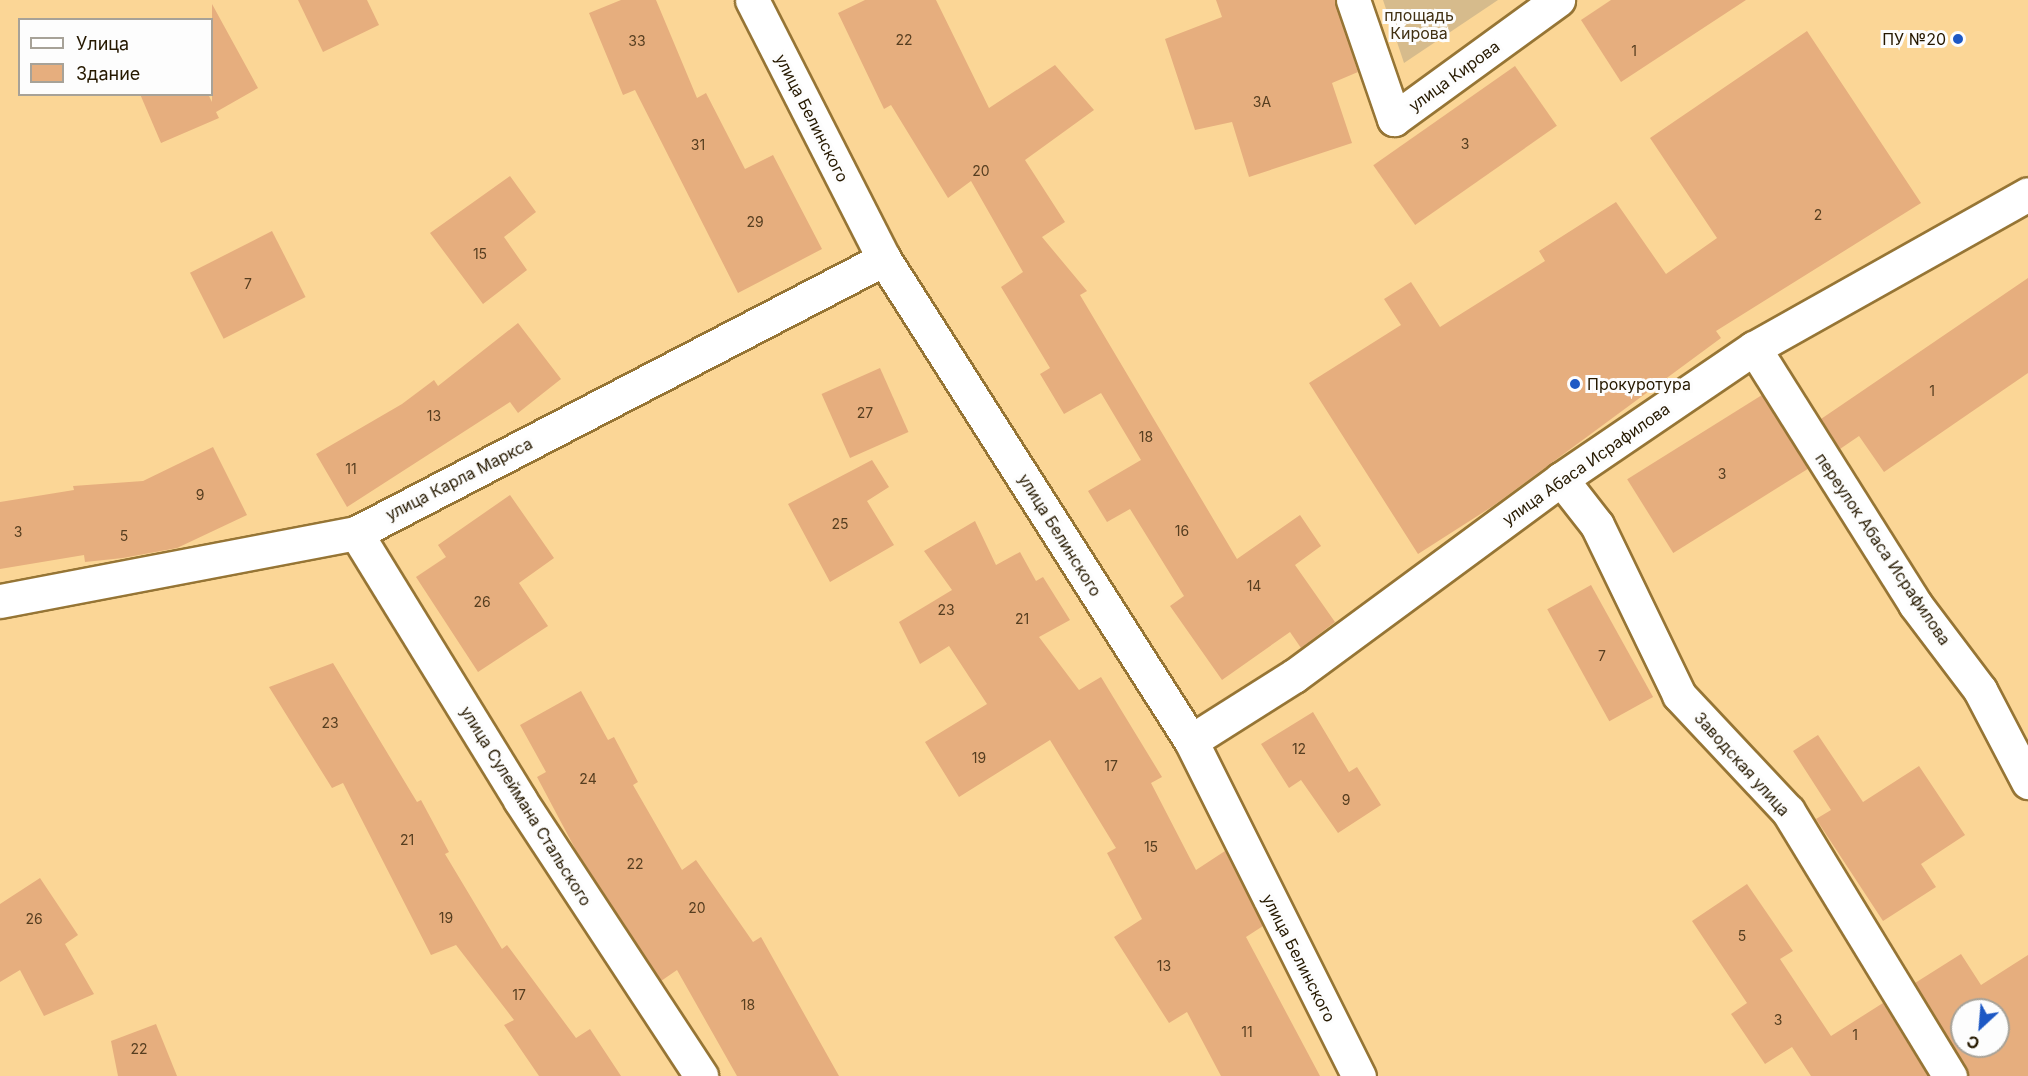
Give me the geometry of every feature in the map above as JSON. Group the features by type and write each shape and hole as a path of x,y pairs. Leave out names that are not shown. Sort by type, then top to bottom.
{"street":[{"name":"улица Белинского","path":"752,0 884,259 1191,741 1359,1076"},
{"name":"улица Кирова","path":"1353,0 1394,119 1558,0"},
{"name":"улица Абаса Исрафилова","path":"1191,741 1294,676 1561,479 1754,348 2028,194"},
{"name":"улица Карла Маркса","path":"0,601 356,533 884,259"},
{"name":"переулок Абаса Исрафилова","path":"1754,348 1915,604 1980,690 2028,782"},
{"name":"Заводская улица","path":"1561,479 1597,525 1679,695 1788,811 1950,1076"},
{"name":"улица Сулеймана Стальского","path":"356,533 520,800 701,1076"}],"green space":[{"name":"площадь Кирова","path":"1383,0 1498,0 1404,63"}],"building":[{"path":"298,0 367,0 379,25 323,52"},
{"path":"621,0 656,0 697,98 706,93 745,169 773,155 822,249 738,293 635,90 623,95 589,13"},
{"path":"865,0 936,0 989,108 1055,65 1094,110 1025,160 1065,222 1042,237 1087,291 1080,295 1237,559 1300,515 1321,546 1295,565 1335,622 1301,648 1290,632 1222,680 1170,606 1184,596 1130,509 1107,522 1088,491 1141,460 1101,393 1064,414 1040,374 1050,368 1001,287 1023,272 971,181 948,198 891,105 884,109 838,13"},
{"path":"1216,0 1335,0 1358,72 1332,83 1352,143 1249,177 1232,122 1195,130 1165,39 1222,17"},
{"path":"1611,0 1746,0 1621,82 1581,20"},
{"path":"212,4 258,88 216,112 219,118 161,143 141,96 209,96 212,102"},
{"path":"1807,31 1921,203 1716,331 1721,338 1493,506 1418,554 1309,383 1401,325 1384,299 1411,282 1440,327 1545,261 1539,251 1616,202 1666,274 1717,238 1650,138"},
{"path":"1515,66 1557,126 1415,225 1373,165"},
{"path":"510,176 536,212 504,237 527,270 483,304 430,233"},
{"path":"272,231 306,297 224,339 190,273"},
{"path":"2028,278 2028,373 1884,472 1859,436 1840,449 1821,419"},
{"path":"518,323 561,379 518,413 510,402 347,507 316,454 402,404 434,380 438,386"},
{"path":"880,368 908,432 850,458 822,394"},
{"path":"1762,395 1808,469 1673,553 1627,479"},
{"path":"213,447 247,515 177,548 85,562 84,555 0,569 0,502 74,490 73,486 143,481"},
{"path":"872,460 889,487 867,501 894,545 830,582 788,504"},
{"path":"510,495 554,558 519,583 548,626 478,672 416,577 446,557 438,545"},
{"path":"975,521 996,565 1020,552 1036,581 1043,577 1070,620 1039,637 1079,690 1101,677 1162,777 1151,783 1196,870 1225,851 1263,926 1246,937 1320,1076 1221,1076 1187,1012 1169,1023 1114,937 1142,919 1107,853 1116,848 1050,740 959,797 925,742 987,704 949,646 920,664 899,622 952,590 924,551"},
{"path":"1591,585 1653,697 1609,721 1547,609"},
{"path":"333,663 417,802 421,800 449,852 445,854 502,949 507,945 576,1038 590,1029 621,1076 539,1076 504,1025 514,1020 456,945 431,955 343,783 332,788 269,687"},
{"path":"581,691 608,740 614,737 638,782 633,785 682,870 696,860 753,942 761,937 839,1076 737,1076 677,970 661,981 579,856 537,777 546,772 520,725"},
{"path":"1313,712 1349,772 1357,767 1381,805 1338,833 1301,780 1289,788 1261,744"},
{"path":"1818,735 1863,802 1919,766 1965,835 1921,864 1936,887 1883,921 1816,819 1831,810 1793,751"},
{"path":"40,878 78,935 65,944 94,994 44,1016 20,970 0,982 0,904"},
{"path":"1747,884 1793,951 1780,959 1831,1036 1883,1003 1928,1076 1811,1076 1792,1047 1765,1064 1731,1014 1747,1003 1692,921"},
{"path":"1961,954 1981,985 2028,955 2028,1076 1969,1076 1959,1058 2010,1058 2010,998 1950,998 1950,1043 1915,983"},
{"path":"156,1024 177,1076 118,1076 111,1041"}],"place":[{"name":"ПУ №20","path":"1958,39"},
{"name":"Прокуротура","path":"1575,384"}]}
